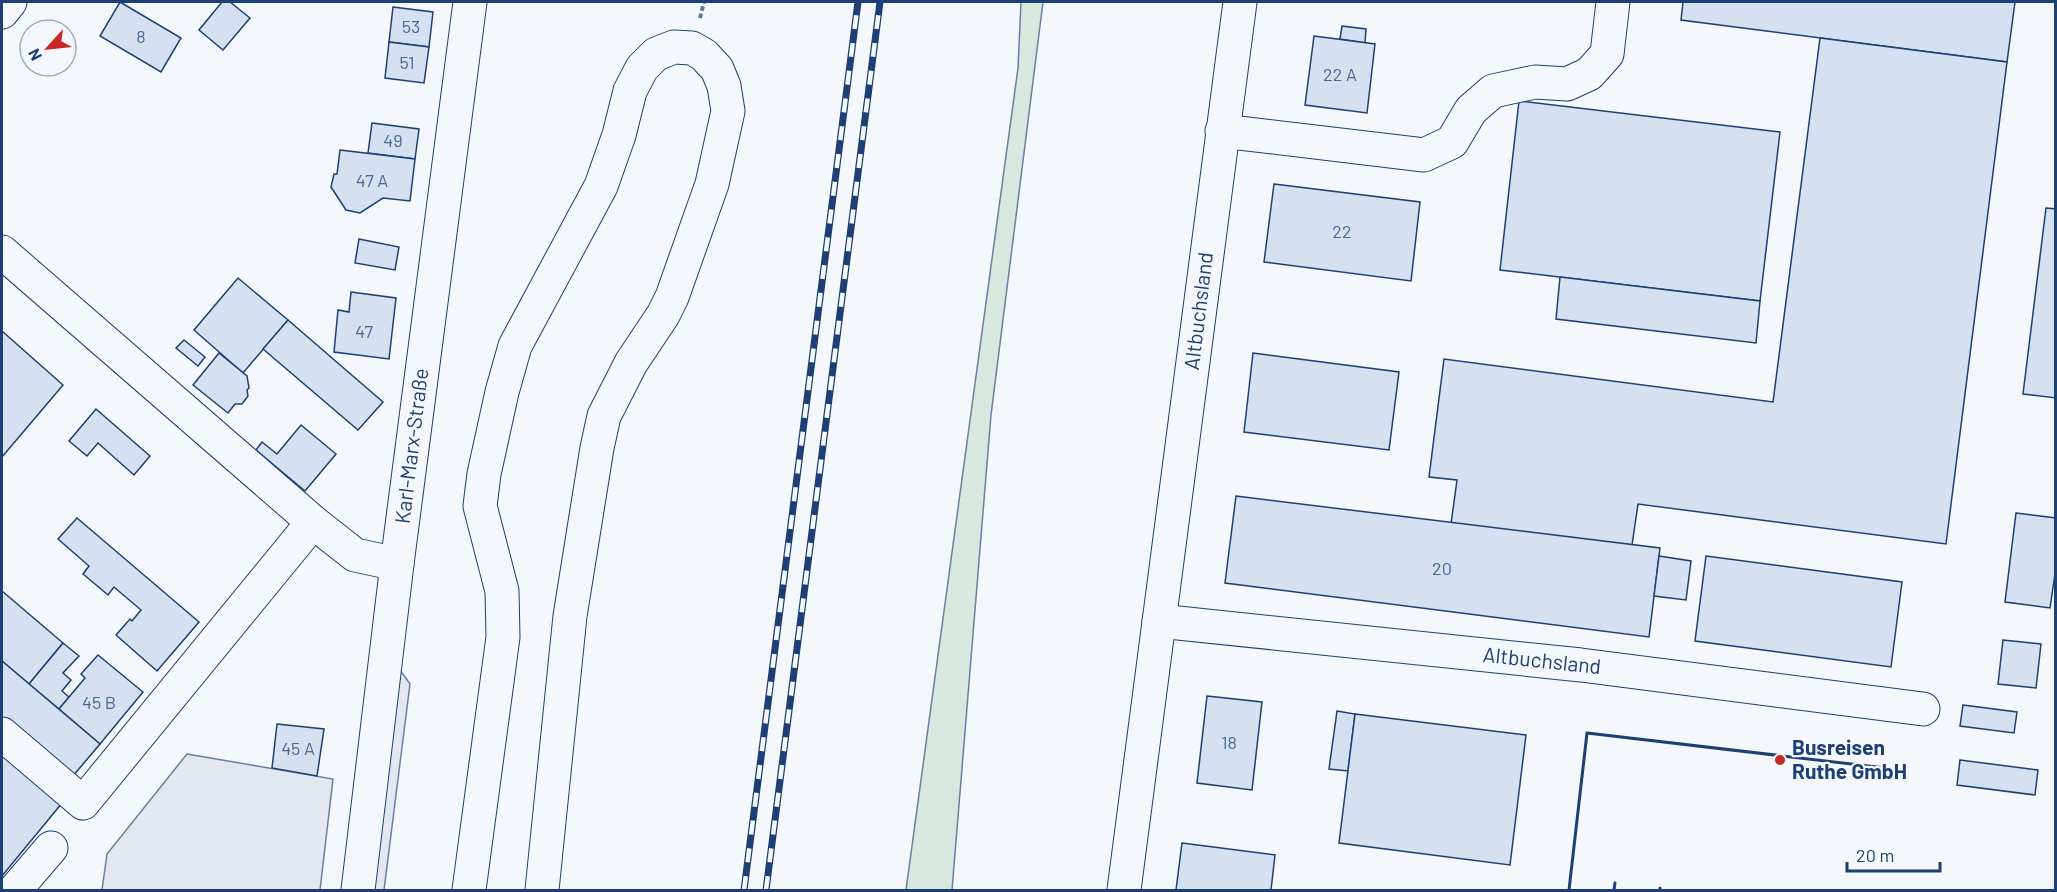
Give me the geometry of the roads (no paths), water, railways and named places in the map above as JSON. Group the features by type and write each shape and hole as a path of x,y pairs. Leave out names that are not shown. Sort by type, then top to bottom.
{"street":[{"path":"2,12 10,2"},
{"name":"Karl-Marx-Straße","path":"358,891 397,564 470,2"},
{"name":"Altbuchsland","path":"1124,891 1240,2"},
{"path":"1222,131 1424,155 1452,142 1471,110 1493,91 1535,82 1566,84 1589,74 1607,54 1613,2"},
{"path":"470,891 503,637 502,591 480,506 484,474 502,392 515,346 601,186 619,135 630,91 642,68 656,54 665,50 674,47 692,48 704,55 717,69 724,86 728,111 712,184 672,297 663,315 631,363 604,416 570,616 542,891"},
{"path":"2,252 313,522 355,555 397,564"},
{"path":"2,735 83,803 313,522"},
{"name":"Altbuchsland","path":"1159,621 1581,665 1923,709"},
{"path":"15,891 51,848"}],"railway":[{"path":"744,890 858,2"},
{"path":"766,890 880,2"}],"place":[{"name":"Busreisen Ruthe GmbH","path":"1780,760"}]}
